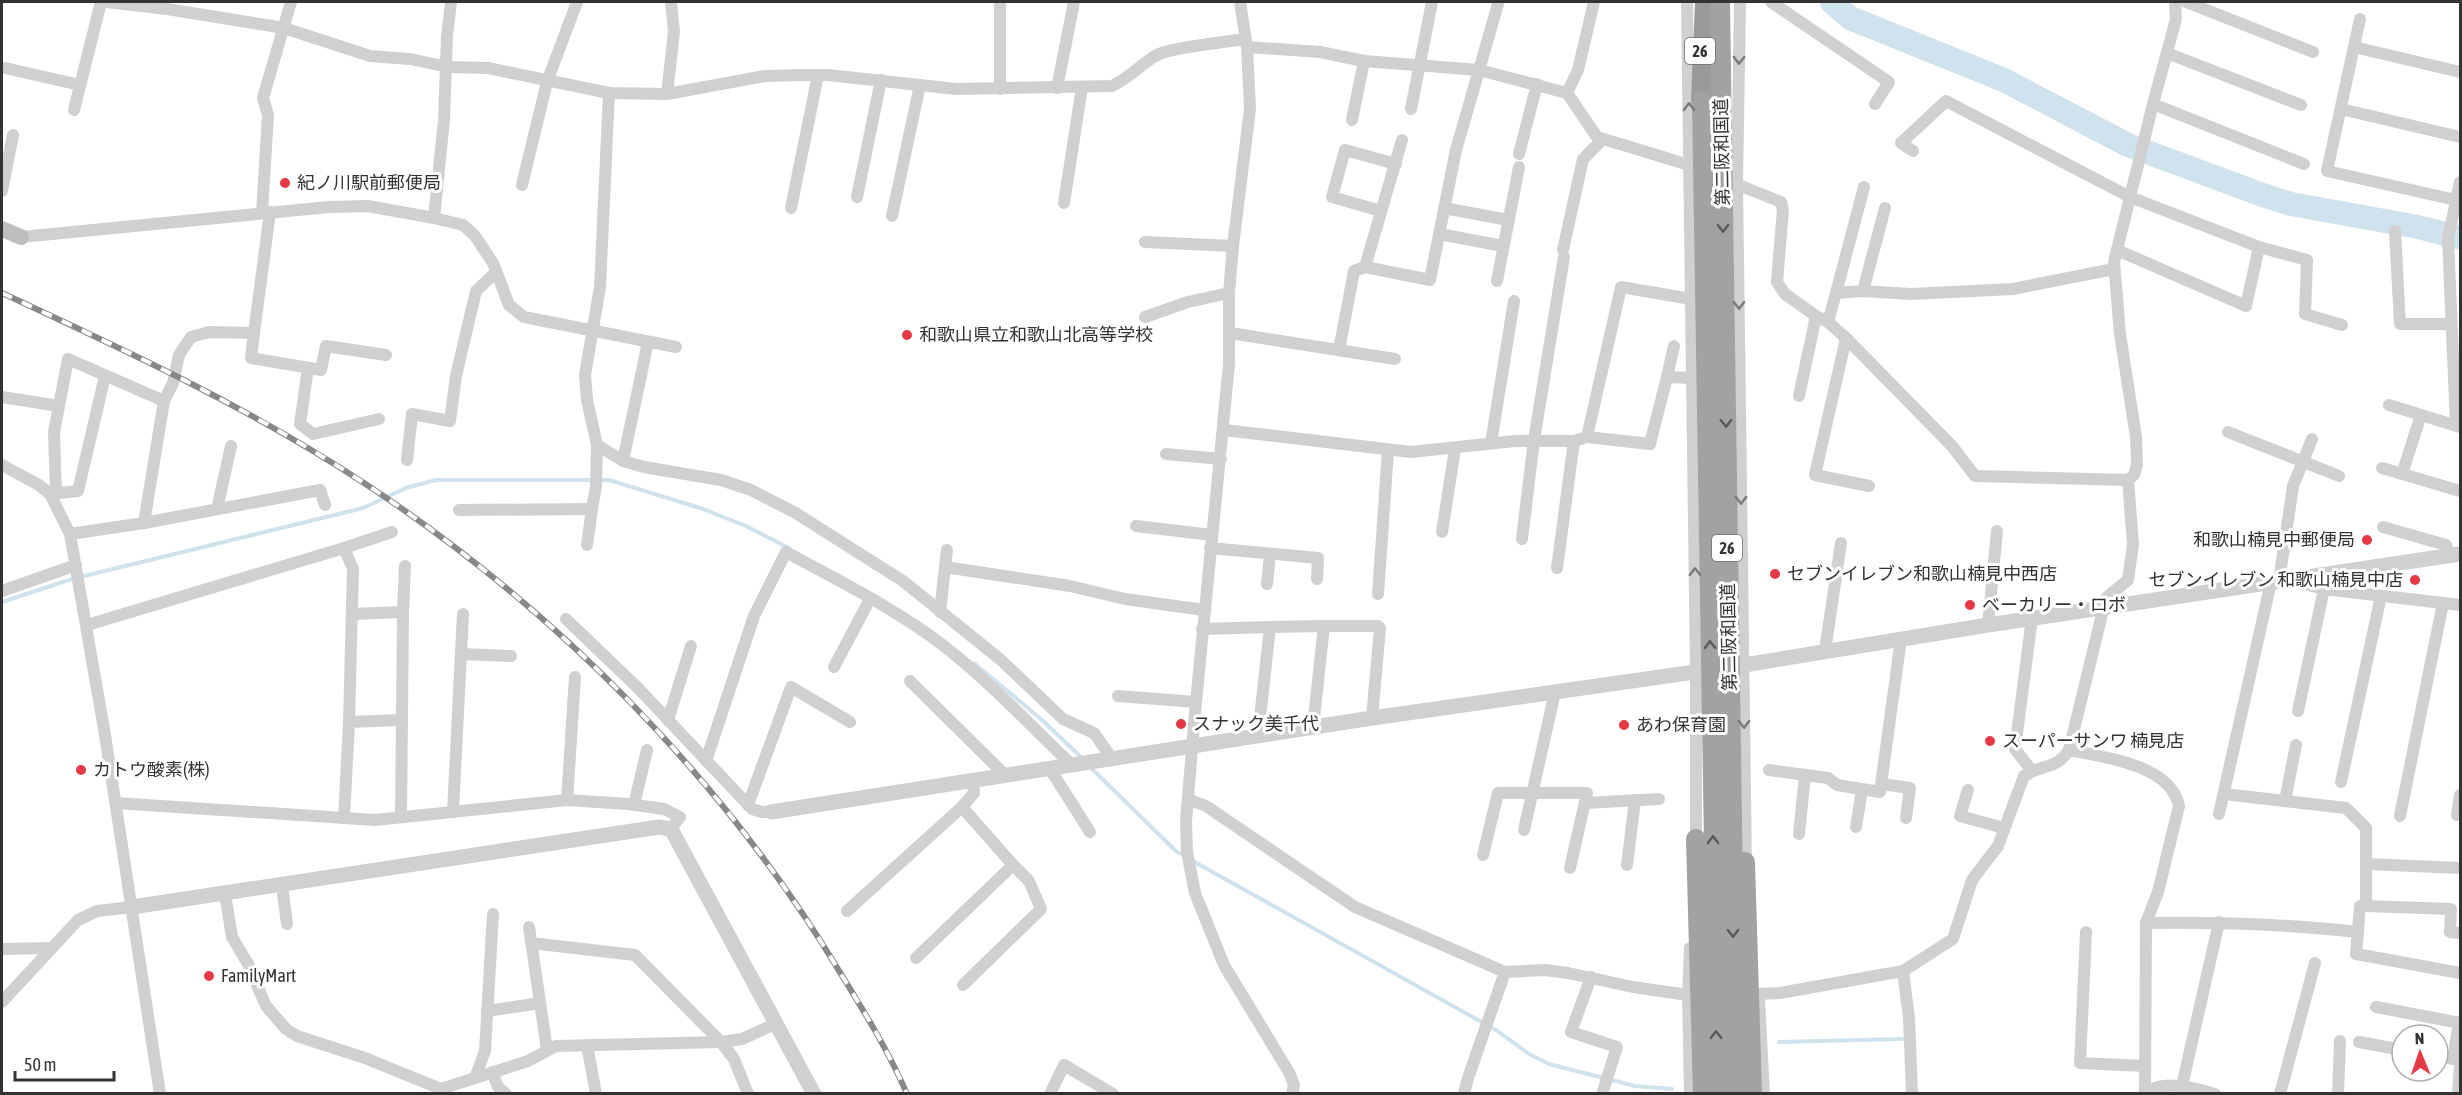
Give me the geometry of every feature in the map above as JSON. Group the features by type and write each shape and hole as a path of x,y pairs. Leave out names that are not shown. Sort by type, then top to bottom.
{"highway":[{"name":"26","path":"1698,2 1702,101"},
{"name":"26","path":"1702,101 1706,2"},
{"name":"第二阪和国道","path":"1720,2 1736,1094"},
{"name":"第二阪和国道","path":"1702,101 1718,1094"},
{"path":"1696,839 1703,1094"},
{"path":"1745,862 1752,1094"}],"main road":[{"path":"2,229 21,237"}],"street":[{"path":"74,110 101,2"},
{"path":"107,2 167,5 284,28 369,56 410,59 448,67 488,68 609,93 668,94 765,76 818,75 956,89 1112,86 1128,79 1148,61 1161,54 1245,43 1320,52 1364,61 1479,70 1567,93 1597,137 1689,165 1781,202 1783,210 1778,282 1785,294 1828,322 1846,338 1952,446 1975,476 2128,480 2134,475 2137,465 2136,437 2120,334 2114,269 2141,149 2176,19 2175,2"},
{"path":"291,2 263,98 268,116 266,213 251,358 321,370 326,346 386,355"},
{"path":"434,218 448,67 447,36 452,2"},
{"path":"522,185 547,82 577,2"},
{"path":"668,94 674,31 671,2"},
{"path":"1000,2 1000,89"},
{"path":"1057,88 1074,2"},
{"path":"1240,2 1250,109 1229,293 1230,333 1224,430 1202,629 1188,799 1187,857 1195,893 1224,965 1290,1074 1294,1085 1293,1094"},
{"path":"1411,109 1432,2"},
{"path":"1567,93 1581,59 1594,2"},
{"path":"1687,2 1696,672 1696,839 1688,995 1690,1094"},
{"path":"1740,2 1737,183 1745,862 1754,919 1764,1094"},
{"path":"1771,2 1889,82 1875,104"},
{"path":"2186,2 2313,52"},
{"path":"1339,350 1354,270 1365,267 1430,280 1456,150 1498,4"},
{"path":"2360,19 2327,171 2458,201"},
{"path":"2354,47 2460,72"},
{"path":"2166,53 2301,105"},
{"path":"1352,120 1364,61"},
{"path":"5,68 80,85"},
{"path":"790,208 818,75"},
{"path":"857,197 881,80"},
{"path":"1519,154 1537,84"},
{"path":"892,216 920,85"},
{"path":"1064,203 1082,87"},
{"path":"587,545 596,480 597,445 586,400 585,375 600,287 609,93"},
{"path":"1913,151 1901,143 1946,102 2130,197 2259,247 2307,260 2305,314 2342,325"},
{"path":"2153,104 2304,164"},
{"path":"2341,109 2460,137"},
{"path":"2,191 13,135"},
{"path":"1522,539 1534,440 1564,254 1583,159 1602,139"},
{"path":"1365,267 1402,140"},
{"path":"1381,211 1332,197 1345,150 1396,164"},
{"path":"1497,280 1518,167"},
{"path":"2389,405 2458,426 2451,324 2449,234 2458,201 2460,182"},
{"path":"1828,322 1864,188"},
{"path":"21,237 266,213 368,206 463,225 475,236 496,272 509,305 524,317 676,347"},
{"path":"1444,208 1508,220"},
{"path":"1863,291 1885,208"},
{"path":"2395,231 2400,324 2451,324"},
{"path":"1439,234 1503,246"},
{"path":"1145,242 1233,246"},
{"path":"2117,250 2246,306 2259,247"},
{"path":"1836,293 1863,291 1911,294 2013,289 2114,269"},
{"path":"407,460 412,414 450,422 456,376 476,291 496,272"},
{"path":"1587,437 1622,287 1691,298"},
{"path":"1145,317 1188,302 1229,293"},
{"path":"1491,443 1514,301"},
{"path":"1799,396 1816,316"},
{"path":"144,522 164,401 175,376 179,355 191,338 209,332 254,333"},
{"path":"1230,333 1395,360"},
{"path":"1846,338 1815,475 1869,486"},
{"path":"623,461 648,342"},
{"path":"1224,430 1411,452 1534,440 1574,441 1587,437 1650,444 1674,346"},
{"path":"160,1094 116,803 77,567 70,534 53,494 54,432 68,359 164,401"},
{"path":"308,368 300,424 313,434 380,420"},
{"path":"2,465 53,494 78,491 105,376"},
{"path":"1667,377 1693,378"},
{"path":"2,396 59,406"},
{"path":"2402,474 2421,415"},
{"path":"2228,432 2339,476"},
{"path":"2219,814 2279,581 2293,486 2312,439"},
{"path":"1557,568 1574,441"},
{"path":"597,445 623,461 644,467 721,480 751,490 794,512 903,581 1001,660 1063,718 1095,733 1113,760"},
{"path":"217,509 231,446"},
{"path":"1442,532 1455,449"},
{"path":"1378,594 1388,451"},
{"path":"1166,454 1221,459"},
{"path":"2382,468 2460,491"},
{"path":"1758,994 1780,993 1904,971 1953,939 1972,880 1998,846 2024,776 2032,771 2057,764 2069,750 2106,598 2128,580 2133,544 2128,480"},
{"path":"70,534 320,490 325,505"},
{"path":"459,510 592,509"},
{"path":"1136,526 1212,535"},
{"path":"2383,527 2446,545 2455,555"},
{"path":"1988,625 1997,531"},
{"path":"87,625 344,549 392,532"},
{"path":"1825,651 1841,543"},
{"path":"1210,548 1318,558 1317,579"},
{"path":"344,549 352,569 349,723 344,818"},
{"path":"940,612 947,550"},
{"path":"706,761 754,616 786,552 908,621 944,646 1081,765"},
{"path":"1267,584 1270,554"},
{"path":"566,619 668,720 747,805 762,812 771,812 1192,748 1372,718 1744,665 2031,618 2455,555"},
{"path":"2,591 77,567"},
{"path":"401,817 405,567"},
{"path":"945,567 1070,586 1125,599 1204,609"},
{"path":"2279,581 2324,589 2460,605"},
{"path":"2298,711 2324,589"},
{"path":"2341,782 2381,596"},
{"path":"834,667 870,599"},
{"path":"2400,816 2443,603"},
{"path":"352,614 403,612"},
{"path":"453,812 463,614"},
{"path":"2031,618 2016,748 2032,771"},
{"path":"1313,728 1324,626"},
{"path":"1202,629 1378,626 1380,628 1372,718"},
{"path":"1258,736 1270,627"},
{"path":"1769,770 1828,778 1837,785 1880,792 1901,639"},
{"path":"668,720 691,646"},
{"path":"461,654 511,656"},
{"path":"567,800 575,677"},
{"path":"910,681 1006,776"},
{"path":"747,805 791,687 850,722"},
{"path":"1524,830 1555,692"},
{"path":"1118,696 1196,702"},
{"path":"349,723 401,720"},
{"path":"2285,801 2296,745"},
{"path":"634,805 647,750"},
{"path":"2069,750 2116,759 2156,775 2175,791 2179,806 2158,892 2146,923 2146,1094"},
{"path":"1050,769 1090,832"},
{"path":"1799,834 1805,775"},
{"path":"847,911 962,807 974,793 973,781"},
{"path":"1882,784 1910,788 1906,818"},
{"path":"1856,826 1862,790"},
{"path":"1968,790 1960,816 2004,828"},
{"path":"1483,855 1498,793 1587,793 1570,868"},
{"path":"2224,794 2346,808 2366,828 2366,906"},
{"path":"2457,815 2460,795"},
{"path":"1188,799 1206,806 1354,907 1424,935 1505,972 1545,970 1688,995"},
{"path":"1585,803 1659,799"},
{"path":"116,803 375,820 567,800 664,809 680,818 671,829"},
{"path":"1627,865 1635,801"},
{"path":"962,807 1029,881 1041,909 963,985"},
{"path":"2,1002 78,920 89,914 659,827 671,829"},
{"path":"671,829 814,1094"},
{"path":"2366,864 2460,868"},
{"path":"916,958 1013,865"},
{"path":"282,886 288,924"},
{"path":"225,894 232,937 248,964 266,1006 286,1029 297,1036 364,1058 440,1091 528,1061 556,1046 722,1042 742,1039 775,1024"},
{"path":"2460,933 2450,932 2451,909 2360,906 2356,954 2460,973"},
{"path":"475,1078 485,1051 493,914"},
{"path":"2146,923 2218,922 2299,925 2358,932"},
{"path":"2182,1086 2218,922"},
{"path":"529,927 547,1050"},
{"path":"2086,932 2080,1064 2145,1066"},
{"path":"531,943 635,955 722,1042 734,1059 748,1094"},
{"path":"2,949 52,948"},
{"path":"2280,1094 2315,963"},
{"path":"1904,971 1910,1018 1912,1094"},
{"path":"1464,1094 1505,972"},
{"path":"1591,977 1570,1032 1617,1047 1605,1085"},
{"path":"488,1011 540,1003"},
{"path":"2376,1007 2460,1022 2458,1094"},
{"path":"2338,1094 2340,1041"},
{"path":"2359,1042 2390,1048"},
{"path":"587,1045 596,1094"},
{"path":"1050,1094 1064,1065 1113,1094"},
{"path":"492,1072 498,1087 506,1094"},
{"path":"2146,1094 2150,1089 2163,1086 2182,1086 2208,1093"}],"waterway":[{"path":"1832,2 1850,18 2004,80 2128,145 2291,204 2418,227 2460,238"},
{"path":"2,602 72,579 363,508 406,488 436,480 609,480 700,508 746,526 789,548"},
{"path":"974,663 1042,720 1083,759"},
{"path":"1090,767 1177,852 1185,856"},
{"path":"1191,860 1496,1030 1529,1054 1549,1064 1635,1086 1672,1089"},
{"path":"1779,1042 1902,1039"},
{"path":"2159,1094 2190,1093"}],"railway":[{"path":"2,293 186,381 321,456 435,532 503,585 568,642 630,702 689,766 744,832 794,902 841,974 885,1048 907,1094"}],"place":[{"name":"紀ノ川駅前郵便局","path":"285,183"},
{"name":"和歌山県立和歌山北高等学校","path":"907,335"},
{"name":"和歌山楠見中郵便局","path":"2367,540"},
{"name":"セブンイレブン和歌山楠見中西店","path":"1775,574"},
{"name":"セブンイレブン 和歌山楠見中店","path":"2415,580"},
{"name":"ベーカリー・ロボ","path":"1970,605"},
{"name":"スナック美千代","path":"1181,724"},
{"name":"あわ保育園","path":"1624,725"},
{"name":"スーパーサンワ 楠見店","path":"1990,741"},
{"name":"カトウ酸素(株)","path":"81,770"},
{"name":"FamilyMart","path":"209,976"}]}
